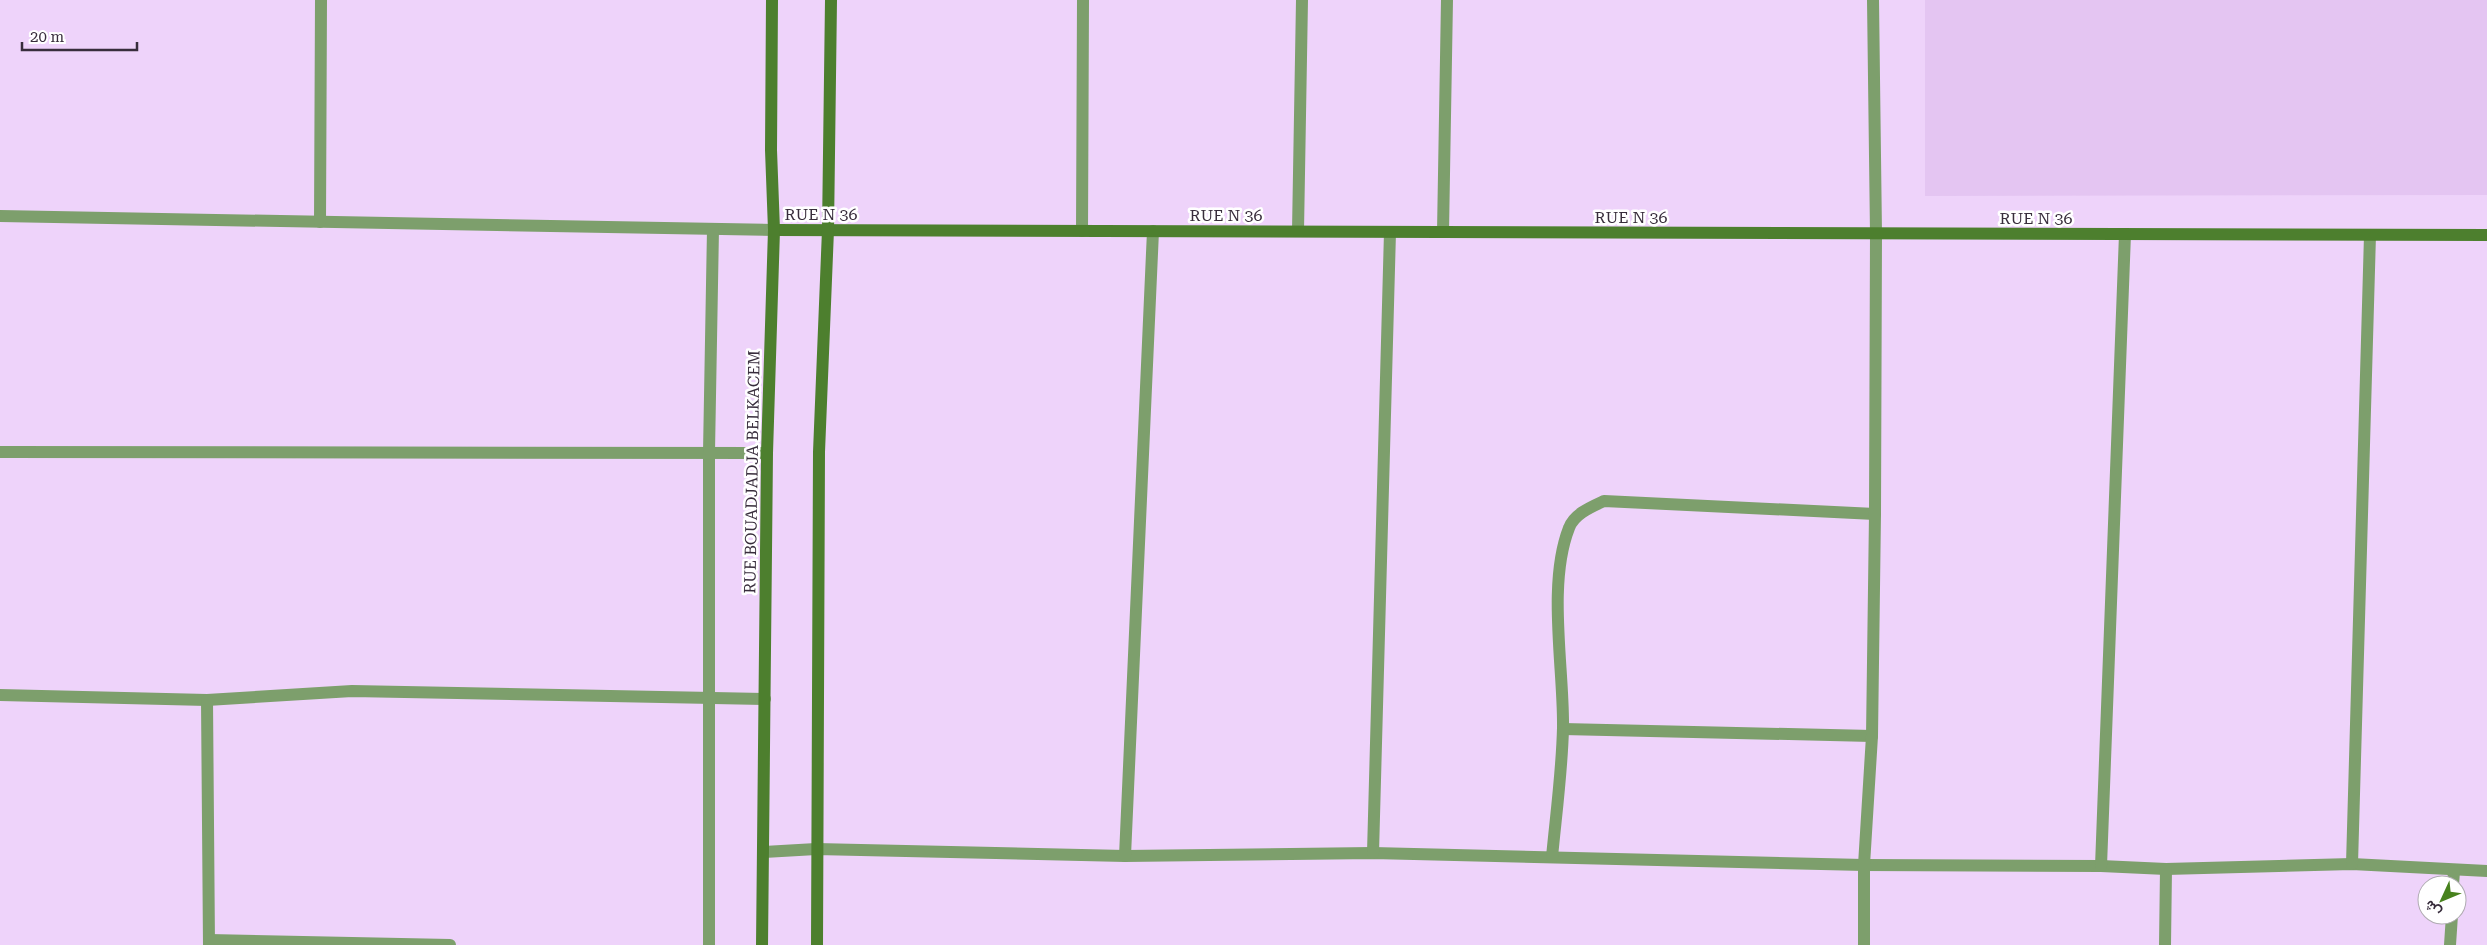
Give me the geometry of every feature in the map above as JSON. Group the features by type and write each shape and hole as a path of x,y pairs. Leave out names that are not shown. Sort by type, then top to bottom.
{"street":[{"path":"320,222 321,0"},
{"name":"RUE BOUADJADJA BELKACEM","path":"762,945 767,453 774,230 771,150 772,0"},
{"path":"817,945 819,452 828,230 831,0"},
{"path":"1082,231 1083,0"},
{"path":"1298,231 1302,0"},
{"path":"1443,232 1447,0"},
{"path":"1864,945 1864,865 1872,736 1875,514 1876,234 1873,0"},
{"path":"0,216 774,230"},
{"path":"710,945 709,452 713,229"},
{"name":"RUE N 36","path":"774,230 2487,236"},
{"path":"1125,856 1153,231"},
{"path":"1373,854 1390,232"},
{"path":"2101,866 2126,234"},
{"path":"2352,864 2370,235"},
{"path":"0,452 767,453"},
{"path":"1552,857 1562,729 1559,588 1563,547 1569,526 1582,512 1604,501 1875,514"},
{"path":"0,695 207,700 352,691 765,700"},
{"path":"207,700 209,942 450,945"},
{"path":"1562,729 1872,736"},
{"path":"764,852 816,849 1125,856 1373,854 1864,865 2101,866 2166,869 2352,864 2454,871 2487,871"},
{"path":"2165,945 2166,869"},
{"path":"2450,945 2451,925"}],"shaded area":[{"path":"1925,0 2487,0 2487,195 1925,196"}]}
